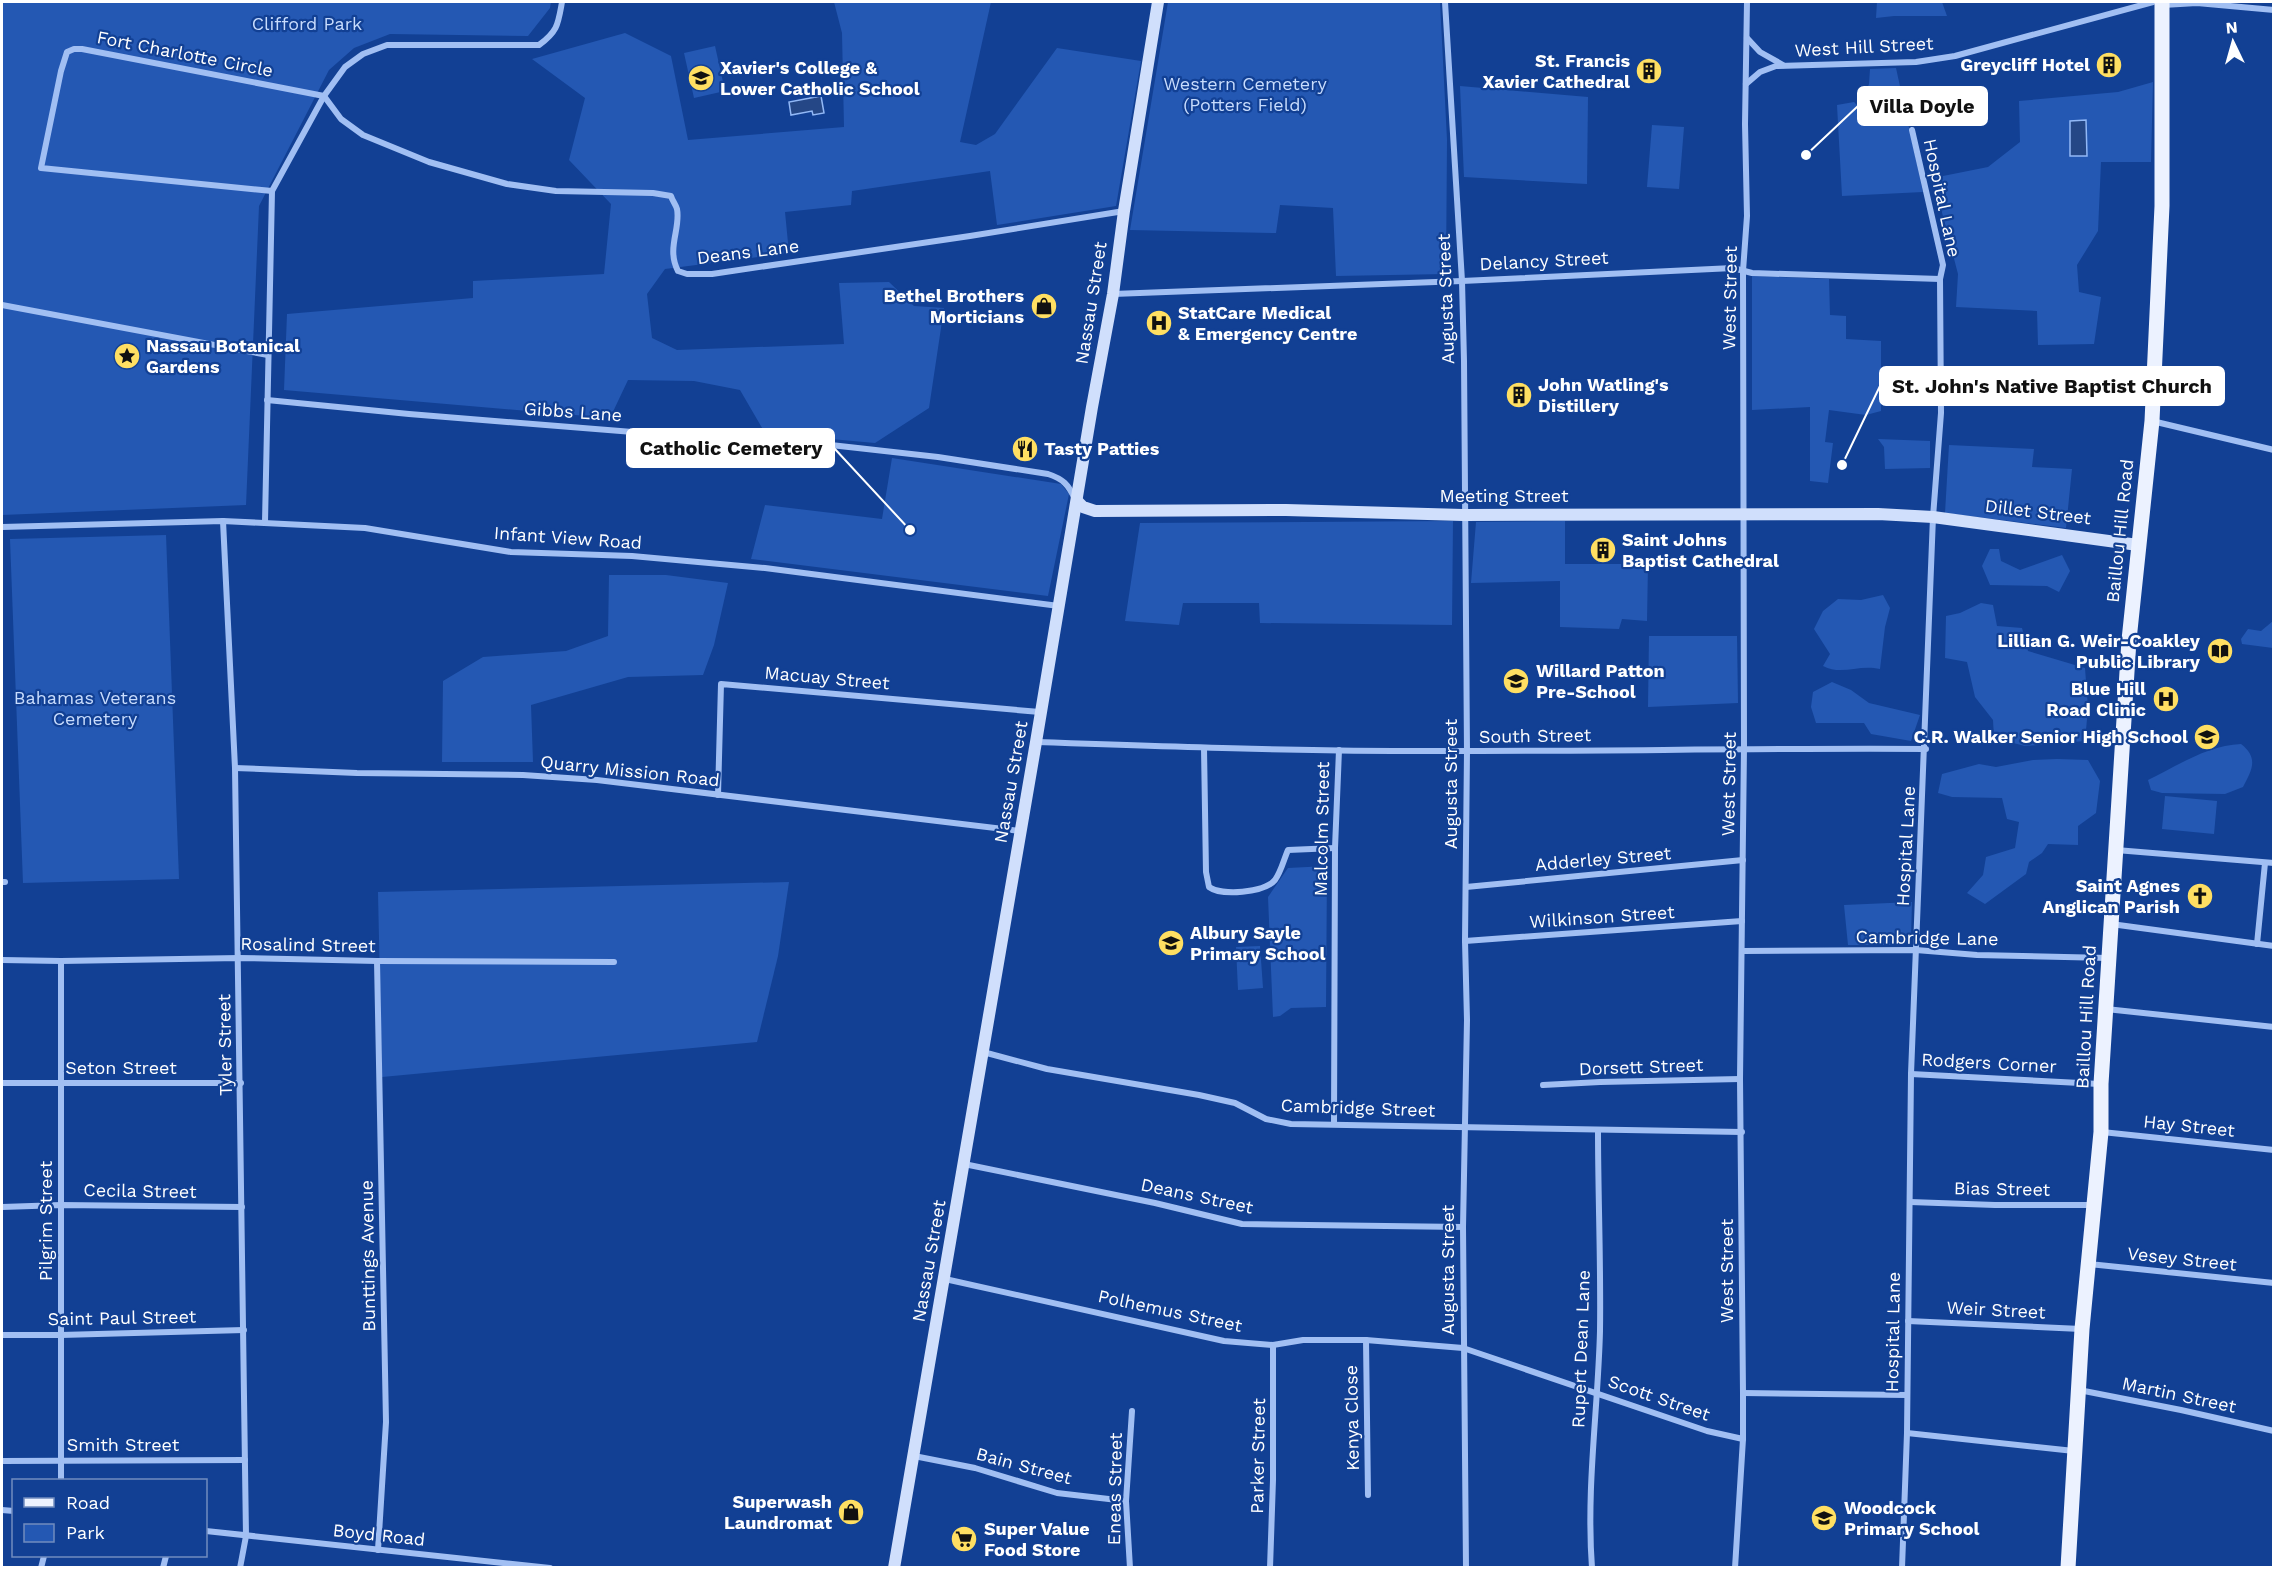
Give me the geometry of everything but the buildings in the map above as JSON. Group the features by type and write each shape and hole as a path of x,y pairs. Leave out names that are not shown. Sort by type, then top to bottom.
{"main road":[{"name":"Nassau Street","path":"894,1568 1113,294 1158,2"},
{"name":"Baillou Hill Road","path":"2068,1568 2082,1329 2101,1132 2101,1084 2114,850 2129,640 2152,421 2162,206 2160,3"},
{"name":"Meeting Street","path":"1077,501 1083,507 1095,511 1286,510 1463,514 1838,513 1934,517"},
{"name":"Dillet Street","path":"1934,517 2139,545"}],"street":[{"path":"266,522 272,191 324,96 345,67 363,54 387,45 539,45 553,35 558,26 562,2"},
{"name":"Augusta Street","path":"1444,2 1462,281 1467,752 1464,941 1467,1020 1463,1227 1466,1568"},
{"name":"West Street","path":"1735,1568 1743,1439 1740,1079 1743,951 1745,514 1743,271 1747,216 1747,2"},
{"name":"West Hill Street","path":"1746,85 1760,72 1772,67 1916,62 1955,56 2160,3 2197,3 2274,9"},
{"name":"West Hill Street","path":"1747,38 1760,52 1784,66"},
{"name":"Fort Charlotte Circle","path":"272,191 42,168 61,71 67,52 82,49 324,96"},
{"name":"Deans Lane","path":"324,96 341,119 363,135 446,167 507,184 556,191 653,193 670,196 677,210 673,249 675,264 678,271 687,274 712,274 970,237 1124,211"},
{"name":"Hospital Lane","path":"1902,1568 1907,1432 1911,1074 1934,517 1941,413 1940,279 1943,265 1912,130"},
{"name":"Delancy Street","path":"1113,294 1462,281 1733,267 1743,271 1814,276 1940,279"},
{"path":"2,304 268,355"},
{"name":"Gibbs Lane","path":"267,400 409,414 769,443 804,442 938,457 1048,474 1062,479 1069,485 1077,501"},
{"path":"2152,421 2274,450"},
{"name":"Infant View Road","path":"2,527 223,521 365,528 511,552 632,556 765,568 1059,606"},
{"name":"Tyler Street","path":"223,521 235,768 239,958 246,1536 240,1568"},
{"name":"Macuay Street","path":"718,795 721,684 1041,712"},
{"name":"South Street","path":"1036,742 1204,748 1467,752 1744,748 1926,749"},
{"path":"1204,748 1206,873 1209,887 1215,892 1258,891 1274,881 1288,850 1335,848"},
{"name":"Malcolm Street","path":"1334,1124 1335,848 1338,750"},
{"name":"Quarry Mission Road","path":"235,768 357,773 523,775 597,780 1020,831"},
{"path":"2114,850 2274,863"},
{"name":"Adderley Street","path":"1466,887 1743,860"},
{"path":"2258,944 2265,862"},
{"name":"Wilkinson Street","path":"1464,941 1742,921"},
{"path":"2111,924 2274,946"},
{"name":"Cambridge Lane","path":"1743,951 1916,950 1977,955 2109,958"},
{"name":"Rosalind Street","path":"2,960 239,958 614,962"},
{"name":"Pilgrim Street","path":"61,961 61,1479"},
{"name":"Bunttings Avenue","path":"376,961 386,1422 378,1550"},
{"path":"2106,1009 2274,1027"},
{"name":"Cambridge Street","path":"982,1052 1047,1069 1235,1103 1266,1119 1292,1124 1742,1132"},
{"name":"Rodgers Corner","path":"1911,1074 2101,1084"},
{"name":"Dorsett Street","path":"1543,1085 1740,1079"},
{"name":"Seton Street","path":"2,1083 241,1083"},
{"name":"Rupert Dean Lane","path":"1592,1568 1590,1534 1600,1330 1598,1130"},
{"name":"Hay Street","path":"2101,1132 2274,1150"},
{"name":"Deans Street","path":"963,1163 1155,1203 1242,1224 1463,1227"},
{"name":"Bias Street","path":"1910,1202 2093,1205"},
{"name":"Cecila Street","path":"2,1207 61,1205 242,1207"},
{"name":"Vesey Street","path":"2088,1264 2274,1283"},
{"name":"Polhemus Street","path":"945,1279 1224,1341 1273,1345 1303,1340 1366,1340 1463,1348"},
{"name":"Weir Street","path":"1908,1321 2082,1329"},
{"name":"Saint Paul Street","path":"2,1335 244,1330"},
{"name":"Kenya Close","path":"1366,1340 1368,1495"},
{"name":"Parker Street","path":"1270,1568 1273,1480 1273,1345"},
{"name":"Scott Street","path":"1463,1348 1707,1431 1743,1439"},
{"name":"Martin Street","path":"2078,1390 2274,1431"},
{"path":"1743,1393 1907,1395"},
{"name":"Eneas Street","path":"1130,1568 1126,1501 1132,1411"},
{"path":"1907,1432 2074,1451"},
{"name":"Bain Street","path":"914,1456 975,1468 1057,1493 1126,1501"},
{"name":"Smith Street","path":"2,1461 245,1460"},
{"name":"Boyd Road","path":"207,1531 550,1568"}],"green space":[{"name":"Clifford Park","path":"2,2 551,2 550,8 528,36 390,34 354,48 329,70 259,206 246,505 2,515"},
{"path":"834,2 991,2 960,142 976,145 995,134 1057,48 1141,61 1116,206 997,225 990,171 852,191 851,205 785,212 789,253 665,269 647,294 652,338 677,350 844,344 839,283 889,282 914,306 944,308 929,408 875,443 765,433 740,390 694,381 628,380 610,418 284,390 287,314 473,298 473,281 604,274 611,204 569,160 585,98 532,59 625,33 671,56 688,140 844,127 842,33"},
{"name":"Western Cemetery (Potters Field)","path":"1168,2 1440,2 1447,140 1446,274 1336,276 1333,208 1280,205 1276,233 1130,230"},
{"path":"1877,2 1942,2 1947,16 1876,18"},
{"path":"715,46 725,91 694,98 684,53"},
{"path":"1896,68 1923,192 1842,196 1837,105 1854,102 1859,107 1868,101 1865,95 1869,84 1870,69"},
{"path":"2153,82 2151,162 2101,162 2098,231 2077,265 2079,292 2101,297 2094,344 2038,345 2037,311 1956,307 1958,274 1933,178 1988,167 2020,142 2019,101 2118,92"},
{"path":"1460,86 1588,97 1587,184 1464,177"},
{"path":"1652,125 1684,127 1679,189 1647,187"},
{"path":"1752,276 1829,279 1830,315 1846,316 1846,339 1881,341 1881,411 1866,415 1829,410 1825,442 1833,443 1828,483 1810,481 1810,407 1752,410"},
{"path":"1878,439 1930,441 1930,468 1885,469 1884,447"},
{"path":"1949,445 2034,449 2032,467 2072,469 2066,528 1945,513"},
{"path":"892,458 1061,484 1069,494 1048,596 751,559 765,505 882,519"},
{"path":"1453,521 1452,625 1260,623 1259,603 1183,603 1179,625 1125,621 1140,523"},
{"path":"1565,521 1565,564 1648,564 1647,621 1622,619 1619,629 1560,627 1560,581 1471,583 1476,522"},
{"name":"Bahamas Veterans Cemetery","path":"166,535 179,879 23,883 10,539"},
{"path":"1990,549 1999,549 2001,561 2020,570 2062,555 2070,571 2059,592 2047,586 1990,585 1982,566"},
{"path":"609,575 666,575 728,583 714,645 703,675 628,677 531,705 533,762 442,762 443,681 483,657 566,651 608,636"},
{"path":"1883,595 1890,608 1885,627 1880,669 1837,670 1823,666 1830,654 1814,629 1823,611 1838,599 1861,600"},
{"path":"1981,603 1993,605 1997,626 2022,628 2028,651 2085,668 2088,708 2085,741 2025,746 1994,738 1993,720 1975,697 1967,662 1945,658 1946,616 1960,613"},
{"path":"2273,621 2273,648 2242,644 2241,639 2248,629 2261,631"},
{"path":"1649,636 1737,636 1738,703 1648,707"},
{"path":"1832,682 1851,690 1869,703 1920,715 1911,741 1871,734 1864,723 1816,723 1811,707 1813,692"},
{"path":"2241,744 2247,749 2252,759 2251,770 2243,787 2225,794 2162,793 2151,790 2148,780 2181,763 2217,748"},
{"path":"2033,760 2088,760 2100,781 2096,813 2078,826 2078,845 2048,844 2042,853 2029,862 2026,874 1985,904 1967,893 1983,875 1986,857 2015,848 2019,822 2007,819 2002,798 1952,797 1938,793 1942,774 1979,764 1996,767"},
{"path":"2165,796 2217,801 2214,834 2162,829"},
{"path":"1327,866 1326,1007 1291,1008 1280,1016 1273,1017 1268,897 1288,868"},
{"path":"789,882 778,956 757,1042 382,1077 378,892"},
{"path":"1912,902 1911,937 1902,945 1848,945 1844,905"},
{"path":"1260,946 1263,988 1238,990 1236,947"}],"shaded area":[{"path":"821,96 824,113 813,115 812,111 791,115 789,102"},
{"path":"2086,120 2087,156 2070,156 2070,121"}],"place":[{"name":"Greycliff Hotel","path":"2109,65"},
{"name":"St. Francis Xavier Cathedral","path":"1649,71"},
{"name":"Xavier's College & Lower Catholic School","path":"701,78"},
{"name":"Villa Doyle","path":"1806,155"},
{"name":"Bethel Brothers Morticians","path":"1044,306"},
{"name":"StatCare Medical & Emergency Centre","path":"1159,323"},
{"name":"Nassau Botanical Gardens","path":"127,356"},
{"name":"John Watling's Distillery","path":"1519,395"},
{"name":"Tasty Patties","path":"1025,449"},
{"name":"St. John's Native Baptist Church","path":"1842,465"},
{"name":"Catholic Cemetery","path":"910,530"},
{"name":"Saint Johns Baptist Cathedral","path":"1603,550"},
{"name":"Lillian G. Weir-Coakley Public Library","path":"2220,651"},
{"name":"Willard Patton Pre-School","path":"1516,681"},
{"name":"Blue Hill Road Clinic","path":"2166,699"},
{"name":"C.R. Walker Senior High School","path":"2207,737"},
{"name":"Saint Agnes Anglican Parish","path":"2200,896"},
{"name":"Albury Sayle Primary School","path":"1171,943"},
{"name":"Superwash Laundromat","path":"851,1512"},
{"name":"Woodcock Primary School","path":"1824,1518"},
{"name":"Super Value Food Store","path":"964,1539"}]}
